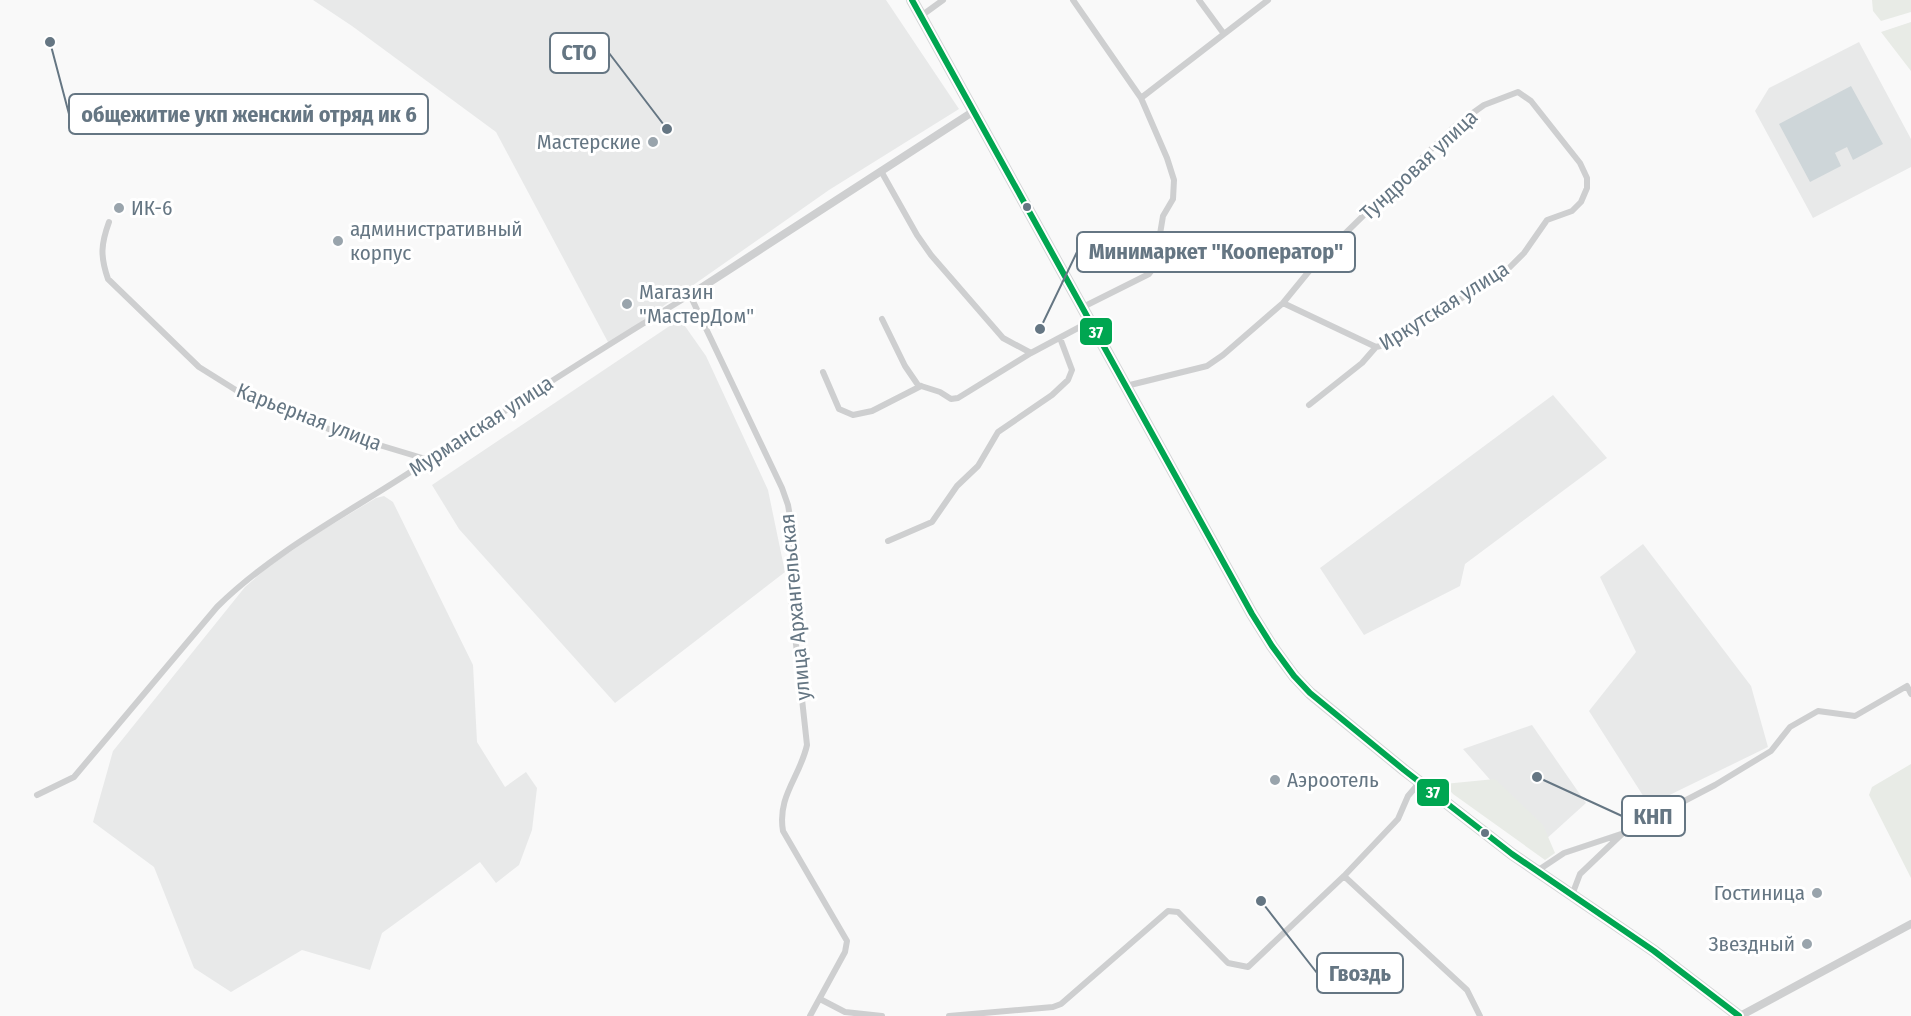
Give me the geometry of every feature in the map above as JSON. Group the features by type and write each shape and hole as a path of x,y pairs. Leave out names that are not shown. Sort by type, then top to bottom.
{"main road":[{"path":"912,0 1272,646 1310,693 1420,782 1537,871 1654,951 1739,1016"}],"street":[{"path":"921,16 943,0"},
{"path":"1073,0 1141,98 1174,180 1173,199 1163,216 1158,262 1149,274 1083,307"},
{"path":"1198,0 1224,34"},
{"path":"1141,98 1268,0"},
{"name":"Тундровая улица","path":"1126,386 1207,366 1283,303 1319,259 1456,125 1484,105 1518,92"},
{"name":"Иркутская улица","path":"1309,405 1362,363 1376,347 1389,344 1508,269 1524,253 1547,220 1572,211 1581,202 1587,188 1587,178 1580,163 1531,101 1518,92"},
{"name":"Мурманская улица","path":"37,795 74,777 217,608 241,583 309,536 597,351 690,295 974,111"},
{"path":"881,171 916,235 931,255 1003,338 1031,353"},
{"name":"Карьерная улица","path":"109,222 102,244 102,260 108,279 199,367 239,392 336,432 429,460"},
{"name":"улица Архангельская","path":"690,295 782,488 792,528 790,590 807,745 804,759 783,801 781,817 783,831 847,941 845,952 810,1016"},
{"path":"1283,303 1376,347"},
{"path":"882,319 905,366 921,386 940,392 951,399 958,398 1031,353 1091,321"},
{"path":"888,541 932,522 957,486 978,466 998,432 1052,395 1068,380 1071,370 1060,338"},
{"path":"823,372 839,409 853,415 872,411 921,386"},
{"path":"1537,871 1564,853 1623,833 1715,785 1771,751 1790,727 1818,711 1855,716 1907,686 1911,694"},
{"path":"949,1016 1053,1007 1061,1004 1167,911 1178,912 1228,963 1248,967 1344,876 1398,819 1408,796 1420,782"},
{"path":"1572,895 1580,874 1623,833"},
{"path":"1344,876 1467,990 1480,1016"},
{"path":"1739,1016 1911,924"},
{"path":"820,999 845,1012 882,1016"}],"shaded area":[{"path":"313,0 886,0 959,109 829,190 609,344 496,132"},
{"path":"1872,0 1911,0 1911,12 1881,21 1873,11"},
{"path":"1911,22 1911,71 1881,32"},
{"path":"1859,42 1911,139 1911,167 1813,218 1755,111 1769,88"},
{"path":"1851,86 1883,144 1853,160 1847,147 1835,153 1841,166 1810,182 1779,124"},
{"path":"680,319 706,356 768,490 785,572 615,703 459,529 432,485"},
{"path":"1553,395 1607,458 1465,564 1460,586 1364,635 1320,568"},
{"path":"384,496 393,502 473,665 477,742 505,787 526,772 537,788 532,830 519,865 496,883 480,862 382,933 370,970 302,950 231,992 194,968 154,867 93,822 113,751 245,587 268,567 316,534 376,498"},
{"path":"1643,544 1751,686 1768,747 1649,805 1589,711 1636,652 1600,577"},
{"path":"1532,725 1586,803 1544,841 1463,749"},
{"path":"1911,764 1911,878 1869,795 1872,787"},
{"path":"1495,779 1543,825 1555,853 1545,860 1453,794 1444,784"}],"transit line":[{"name":"37","path":"912,0 1252,614 1294,676 1310,693 1404,770 1512,854 1654,951 1739,1016"}],"place":[{"name":"общежитие укп женский отряд ик 6","path":"50,42"},
{"name":"СТО","path":"667,129"},
{"name":"Мастерские","path":"653,142"},
{"name":"ИК-6","path":"119,208"},
{"name":"административный корпус","path":"338,241"},
{"name":"Магазин \"МастерДом\"","path":"627,304"},
{"name":"Минимаркет \"Кооператор\"","path":"1040,329"},
{"name":"КНП","path":"1537,777"},
{"name":"Аэроотель","path":"1275,780"},
{"name":"Гостиница","path":"1817,893"},
{"name":"Гвоздь","path":"1261,901"},
{"name":"Звездный","path":"1807,944"}]}
